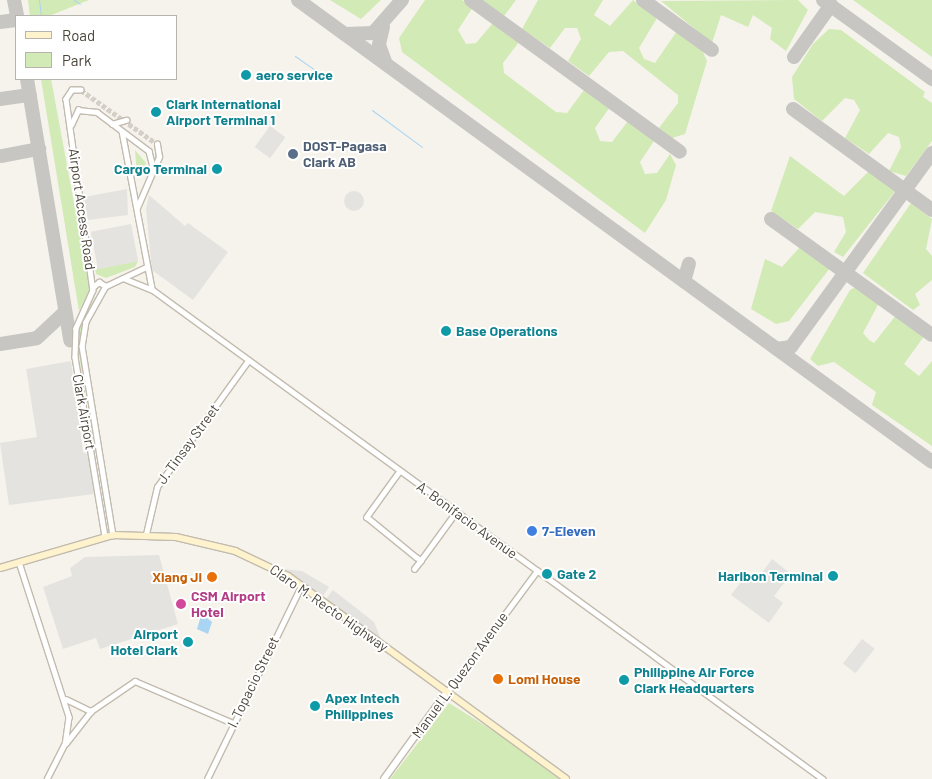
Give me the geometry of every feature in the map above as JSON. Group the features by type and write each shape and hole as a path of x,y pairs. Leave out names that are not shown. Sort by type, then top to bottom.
{"main road":[{"name":"Claro M. Recto Highway","path":"0,568 113,535 146,534 236,551 301,586 566,779"}],"street":[{"name":"Airport Access Road","path":"81,90 67,96 70,132 93,289"},
{"name":"Airport Access Road","path":"70,132 72,117 82,108 97,112 152,154 154,171"},
{"path":"112,124 126,120"},
{"path":"122,131 146,267 153,290"},
{"path":"136,209 159,157 157,144"},
{"path":"102,295 93,289 99,282 106,286 146,267"},
{"name":"A. Bonifacio Avenue","path":"123,278 153,290 823,779"},
{"name":"Clark Airport","path":"106,286 86,322 82,346 113,535"},
{"name":"Clark Airport","path":"93,289 75,337 86,423 106,536"},
{"name":"J. Tinsay Street","path":"146,534 157,487 248,361"},
{"path":"86,423 94,421"},
{"path":"400,471 367,519 421,560"},
{"path":"414,569 456,512"},
{"path":"19,562 66,699 65,744"},
{"name":"Manuel L. Quezon Avenue","path":"384,779 537,571"},
{"name":"I. Topacio Street","path":"207,779 301,586"},
{"path":"46,779 65,744 91,710 135,681 233,723"},
{"path":"66,699 91,710"}],"green space":[{"path":"28,0 89,0 52,15 30,15"},
{"path":"330,0 381,0 361,19"},
{"path":"425,0 462,0 473,7 458,30 466,44 476,43 493,23 519,42 503,63 504,73 556,112 567,113 584,90 610,107 595,128 600,141 612,142 628,121 654,141 640,162 645,174 657,173 670,154 676,165 666,200 645,233 402,52 399,38"},
{"path":"482,0 516,0 504,16"},
{"path":"538,0 603,0 594,15 610,26 633,0 657,18 639,48 644,59 655,63 677,31 702,50 707,61 685,134 672,138 659,128 678,103 678,95 623,51 609,52 589,76 568,61 581,39 577,28 565,28 550,48 522,29"},
{"path":"798,0 808,10 786,51 770,39 772,28 753,15 748,27 721,15 712,43 661,1"},
{"path":"853,0 932,0 932,57"},
{"path":"829,29 841,30 925,92 923,97 932,103 932,141 906,176 889,171 901,147 899,137 888,133 869,154 845,138 860,110 854,100 845,98 822,121 794,99 792,77 813,44"},
{"path":"41,80 51,80 90,289 79,311"},
{"path":"135,150 146,163 140,178 137,175"},
{"path":"790,156 844,196 870,170 896,190 843,257 834,252 846,232 843,217 815,212 798,229 771,211"},
{"path":"911,203 932,219 926,249 932,256 932,280 915,294 920,305 913,310 863,273"},
{"path":"800,247 830,268 789,321 776,324 751,309 765,259 782,267"},
{"path":"138,261 135,267 106,278 96,274 95,267"},
{"path":"859,285 880,301 863,333 869,340 874,343 897,314 925,335 904,364 919,376 932,361 932,446 872,405 876,392 834,362 818,366 810,359 850,290"},
{"path":"96,295 82,324 79,347 88,419 77,341 81,322"},
{"path":"449,703 500,735 559,779 390,779"}],"shaded area":[{"path":"270,126 285,137 270,158 255,147"},
{"path":"127,189 128,215 88,220 84,197"},
{"path":"354,191 361,194 364,201 361,208 354,211 347,208 344,201 347,194"},
{"path":"149,195 185,226 188,223 228,252 193,300 152,270 146,209"},
{"path":"131,224 138,261 98,269 91,232"},
{"path":"71,361 83,452 88,455 94,494 9,505 0,443 37,437 26,369"},
{"path":"159,555 178,624 100,649 96,638 63,649 43,587 72,576 70,568 85,557"},
{"path":"772,559 791,574 774,596 783,603 769,623 731,595 747,574 756,581"},
{"path":"283,569 302,571 329,587 323,596"},
{"path":"333,590 374,622 381,639 326,599"},
{"path":"862,639 875,649 856,673 843,663"}],"water":[{"path":"200,612 212,622 208,634 197,629 200,619 196,615"}],"waterway":[{"path":"39,0 41,15"},
{"path":"74,0 80,4"},
{"path":"295,56 319,73"},
{"path":"372,110 422,147"}],"taxiway":[{"path":"14,0 17,15"},
{"path":"298,0 932,462"},
{"path":"345,34 373,33 402,0"},
{"path":"471,0 680,152"},
{"path":"643,0 712,50"},
{"path":"823,0 932,79"},
{"path":"794,57 831,5"},
{"path":"0,22 15,20"},
{"path":"383,27 379,45 386,64"},
{"path":"27,80 70,340"},
{"path":"0,99 30,95"},
{"path":"793,109 932,210"},
{"path":"2,156 39,149"},
{"path":"777,349 791,347 932,153"},
{"path":"771,219 932,335"},
{"path":"684,281 689,264"},
{"path":"0,344 37,338 65,312"}],"tunnel":[{"path":"81,90 157,144"}],"place":[{"name":"aero service","path":"246,75"},
{"name":"Clark International Airport Terminal 1","path":"156,112"},
{"name":"DOST-Pagasa Clark AB","path":"293,154"},
{"name":"Cargo Terminal","path":"217,169"},
{"name":"Base Operations","path":"446,331"},
{"name":"7-Eleven","path":"532,531"},
{"name":"Gate 2","path":"547,574"},
{"name":"Haribon Terminal","path":"833,576"},
{"name":"Xiang Ji","path":"212,577"},
{"name":"CSM Airport Hotel","path":"181,604"},
{"name":"Airport Hotel Clark","path":"188,642"},
{"name":"Lomi House","path":"498,679"},
{"name":"Philippine Air Force Clark Headquarters","path":"624,680"},
{"name":"Apex Intech Philippines","path":"315,706"}]}
